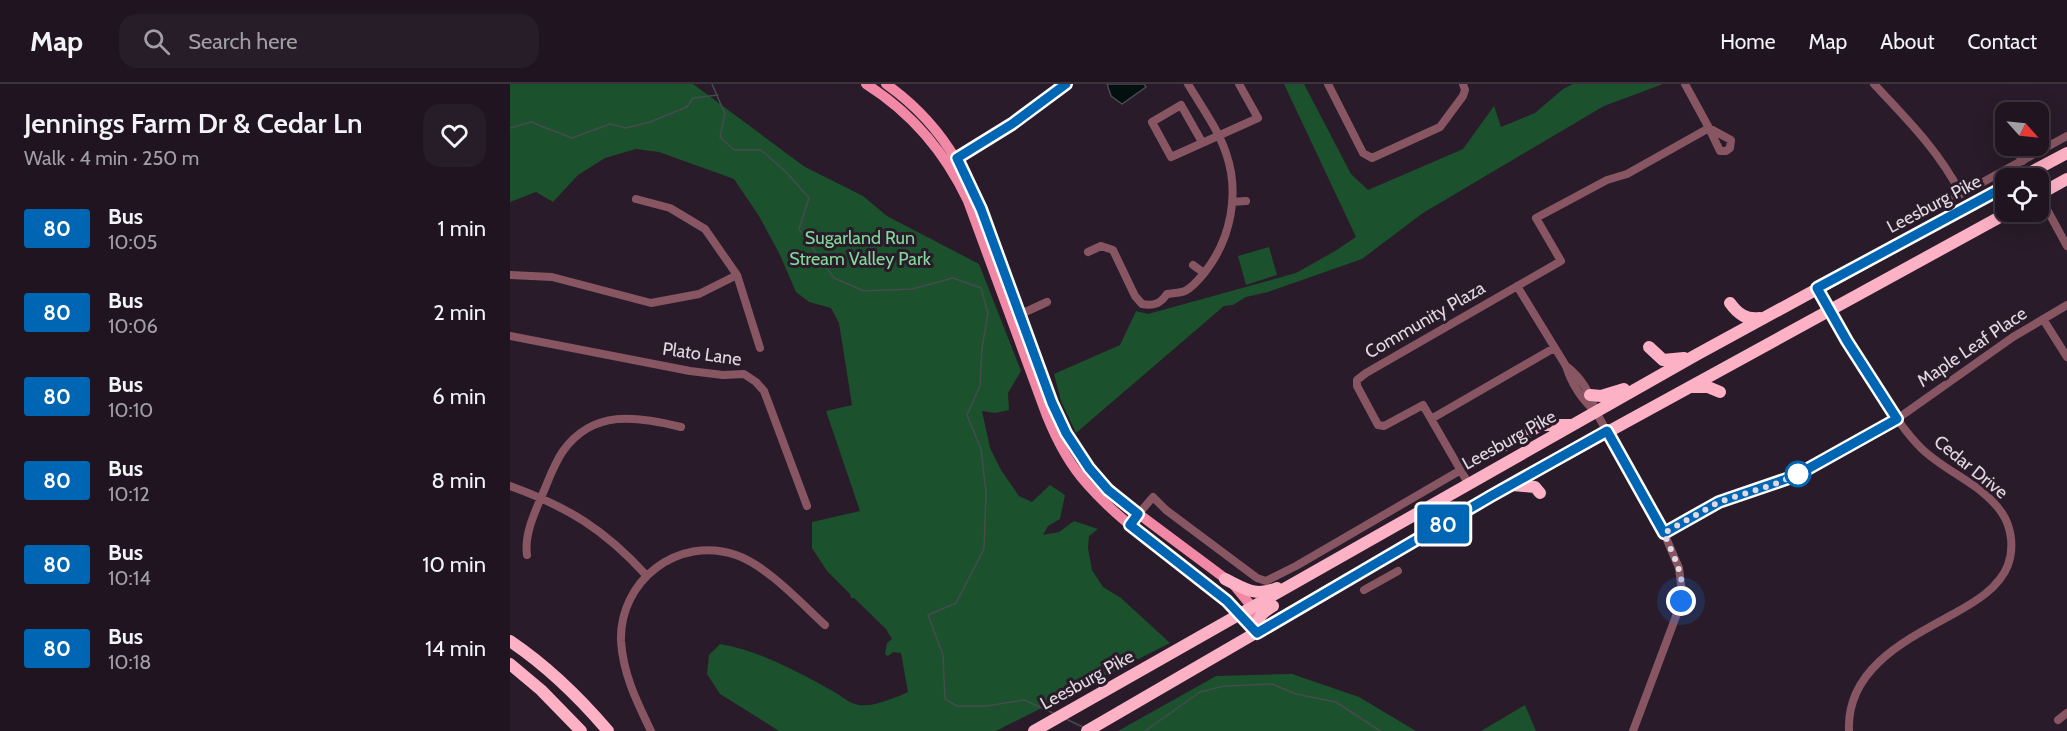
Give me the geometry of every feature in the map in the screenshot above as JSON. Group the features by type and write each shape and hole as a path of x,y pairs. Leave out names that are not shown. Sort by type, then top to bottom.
{"highway":[{"path":"2041,168 2067,153"},
{"path":"2049,189 2067,179"},
{"name":"Leesburg Pike","path":"1034,731 1696,354 1995,192"},
{"path":"1087,731 1607,431 1995,220"},
{"path":"1726,339 1734,325 1730,303 1746,318 1764,317"},
{"path":"1649,348 1665,361 1696,354"},
{"path":"1691,387 1708,387 1720,392 1714,374"},
{"path":"1590,395 1601,396 1648,381"},
{"path":"1497,450 1541,426 1573,425"},
{"path":"1512,485 1531,486 1540,493"},
{"path":"1257,633 1257,621 1261,613 1379,542 1413,515"},
{"path":"1225,579 1259,593 1312,574"},
{"path":"510,641 539,662 577,696 608,731"},
{"path":"510,664 542,690 581,731"},
{"path":"1027,731 1049,722"}],"main road":[{"path":"866,84 912,120 953,161 1060,447 1085,483 1130,525 1227,601 1247,611"},
{"path":"886,84 933,126 981,209 1052,403 1073,445 1108,490 1244,595 1247,611 1257,633"}],"street":[{"path":"953,161 1012,124 1066,84"},
{"path":"1088,252 1101,246 1113,250 1135,296 1142,304 1151,306 1161,302 1167,294 1186,290 1204,273 1221,246 1229,222 1232,202 1228,161 1188,84"},
{"path":"1202,142 1181,105 1152,122 1171,157 1258,118 1239,84"},
{"path":"1328,84 1363,153 1372,158 1440,127 1463,96 1465,90 1463,84"},
{"name":"Community Plaza","path":"1431,419 1423,405 1384,426 1378,425 1357,386 1357,380 1366,372 1561,261 1536,218 1599,183 1627,174 1709,128 1684,84"},
{"path":"1874,84 1924,137 1946,167 1961,194"},
{"path":"1952,199 2067,136"},
{"path":"2020,156 2023,160"},
{"path":"636,199 670,208 705,229 737,275 760,348"},
{"path":"1232,202 1246,201"},
{"path":"2049,213 2067,246"},
{"path":"1193,265 1204,273"},
{"path":"510,275 552,277 651,303 699,294 737,275"},
{"path":"1517,285 1566,366 1569,378 1583,400 1596,412"},
{"name":"Cedar Drive","path":"1817,288 1897,419 1935,460 1982,492 1998,508 2011,535 2010,558 2001,577 1985,594 1894,650 1874,666 1863,680 1854,698 1849,731"},
{"path":"1021,314 1047,302"},
{"name":"Maple Leaf Place","path":"1664,533 1719,502 1795,476 1897,419 2013,337 2067,305"},
{"path":"2043,319 2066,354"},
{"name":"Plato Lane","path":"510,336 690,371 723,375 740,374 750,378 764,392 807,506"},
{"path":"1468,483 1431,419 1554,348"},
{"path":"1566,366 1577,374 1590,395 1596,412 1664,533 1681,573 1682,592 1676,619 1633,731"},
{"path":"527,555 527,535 542,497 562,453 575,438 594,425 626,417 681,427"},
{"path":"1130,525 1153,497 1180,521 1257,578 1266,581 1497,450"},
{"path":"510,486 542,497 592,525 609,538 646,575"},
{"path":"651,731 629,684 621,641 621,628 632,595 646,575 662,563 692,551 714,550 735,554 762,569 825,625"},
{"path":"1319,553 1327,565"},
{"path":"1366,569 1375,584"},
{"path":"1364,590 1398,571"},
{"path":"2058,720 2067,713"}],"green space":[{"name":"Sugarland Run Stream Valley Park","path":"510,84 693,84 805,167 863,196 887,216 979,264 1021,371 1008,393 1009,410 995,413 982,411 990,448 1001,470 1019,496 1032,502 1050,485 1065,495 1060,519 1048,526 1043,535 1059,532 1074,521 1098,529 1089,536 1088,548 1092,570 1103,587 1121,598 1170,643 996,731 779,731 720,694 707,674 709,655 720,644 749,651 777,662 855,704 874,704 908,692 901,653 893,652 888,656 885,654 887,643 892,639 886,629 854,598 851,598 850,594 827,571 812,548 812,522 860,511 826,411 852,405 839,323 831,308 809,302 796,292 780,255 759,216 734,179 659,152 636,149 605,158 578,175 553,202 536,192 510,202"},
{"path":"1284,84 1304,84 1351,174 1368,190 1463,149 1494,106 1501,127 1535,113 1563,89 1573,84 1663,84 1604,106 1423,213 1362,259 1268,292 1246,297 1233,305 1224,306 1076,433 1061,401 1054,374 1120,345 1136,311 1148,314 1296,273 1356,237"},
{"path":"1269,247 1277,275 1246,285 1238,256"},
{"path":"1292,674 1359,697 1416,731 1118,731 1216,676"},
{"path":"1525,705 1536,731 1481,731"}],"shaded area":[{"path":"1107,84 1144,84 1146,87 1122,104 1111,96"}],"waterway":[{"path":"712,84 725,114 720,137 734,150 761,150 785,171 809,198 799,229 834,278 864,291 912,289 953,278 981,288 988,313 982,348 980,386 967,415 981,449 986,493 984,549 956,603 928,615 943,655 945,699 957,706 986,706 1024,700 1053,713"},
{"path":"510,128 531,122 572,138 610,124 626,128 650,122 687,107 693,98 718,95"},
{"path":"1145,731 1200,692 1224,686 1272,684 1296,694 1336,702 1380,731"},
{"path":"1066,719 1083,727"}],"bus line":[{"name":"80","path":"1066,84 1012,124 957,158 981,209 1052,403 1073,445 1108,490 1138,514 1130,525 1227,601 1257,633 1607,431 1664,533 1719,502 1795,476 1897,419 1847,341 1817,288 1995,192"}],"route":[{"path":"1681,601 1681,573 1664,533 1719,502 1798,474"}]}
